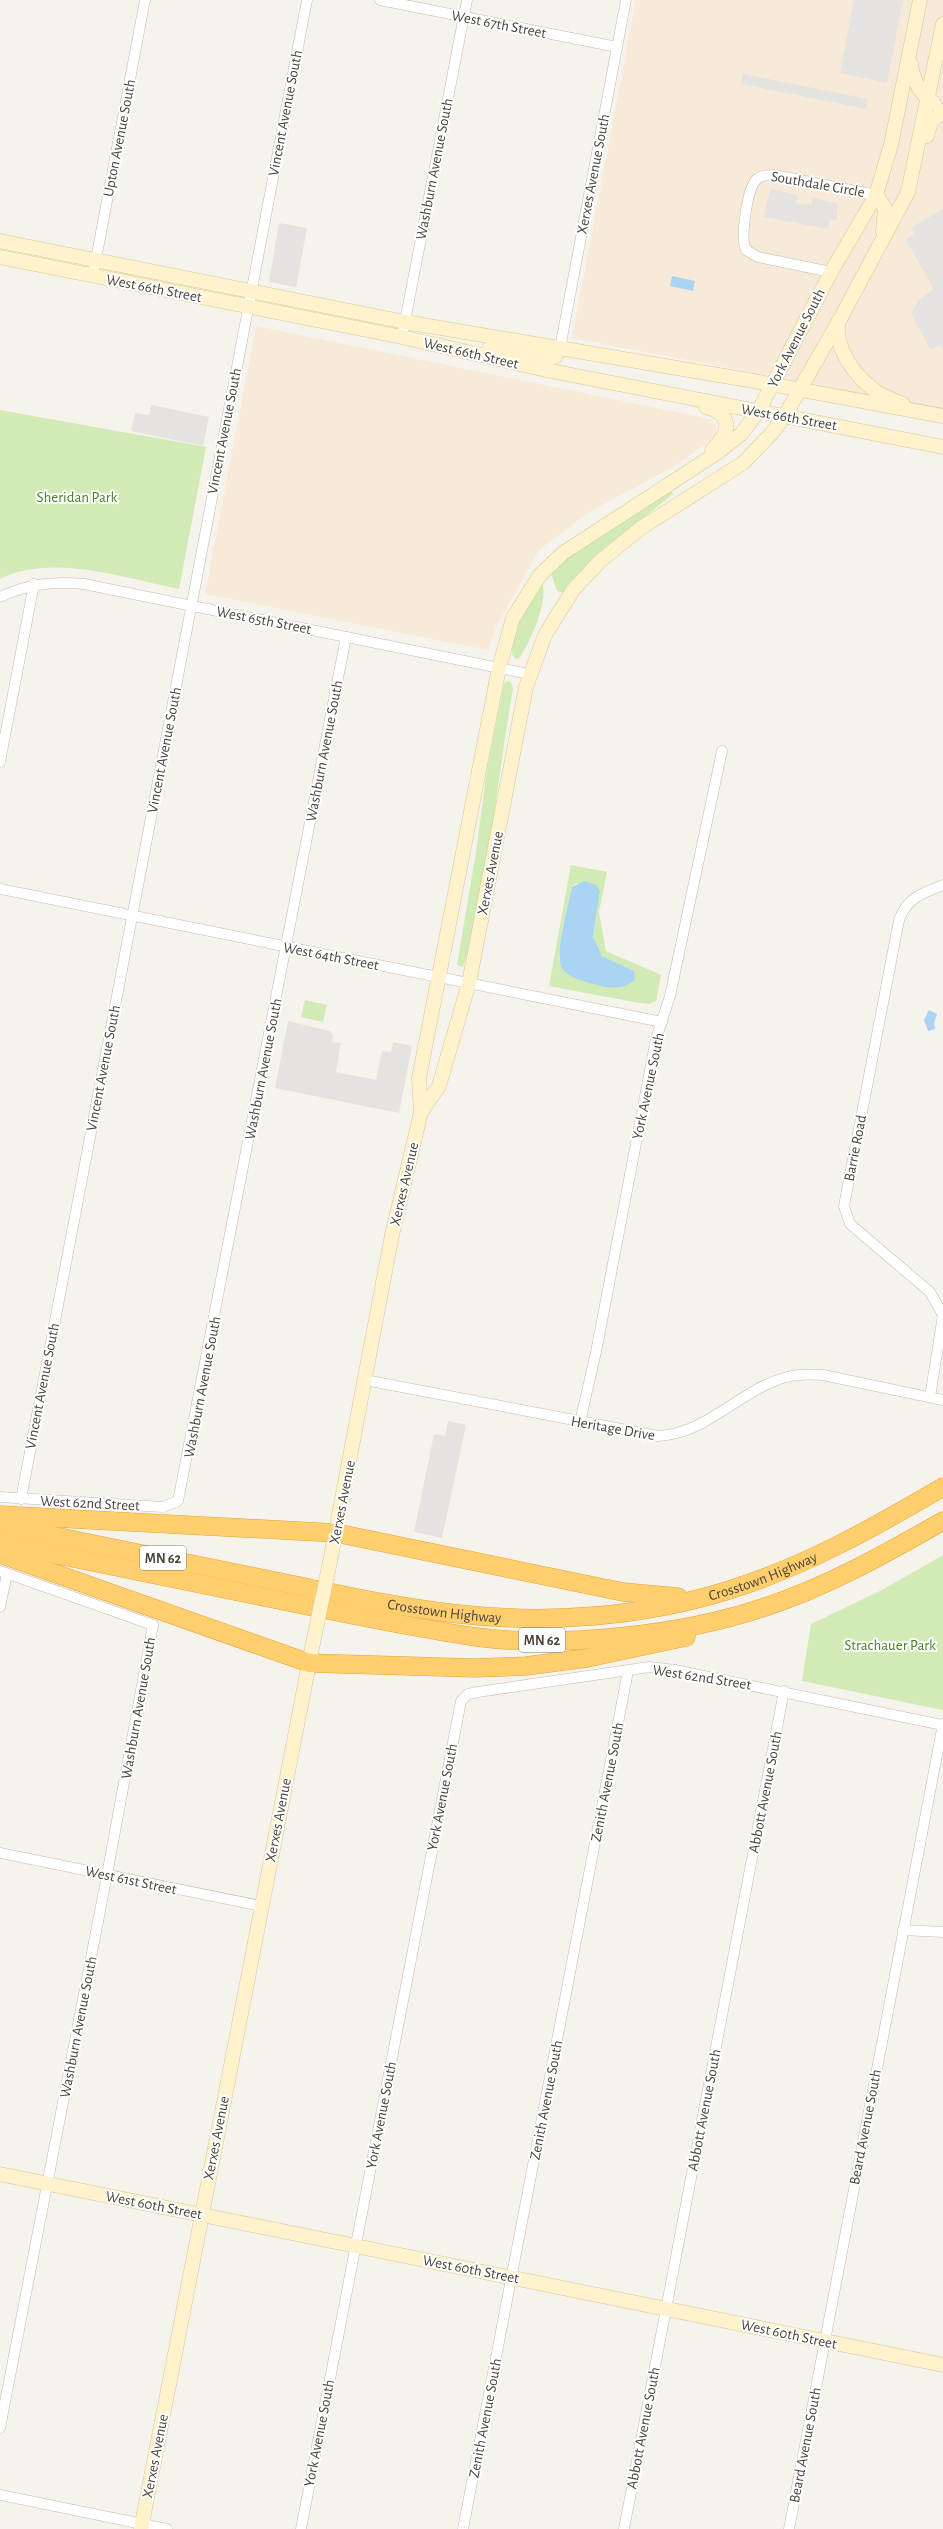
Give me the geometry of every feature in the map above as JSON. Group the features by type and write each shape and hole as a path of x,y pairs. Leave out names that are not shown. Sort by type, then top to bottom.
{"highway":[{"name":"Crosstown Highway","path":"0,1525 326,1591 459,1614 510,1618 570,1617 609,1614 697,1598 774,1576 824,1554 883,1523 943,1487"},
{"path":"0,1515 336,1533 623,1592 697,1598"},
{"name":"Crosstown Highway","path":"0,1542 316,1608 477,1637 521,1640 606,1638 684,1626 761,1609 853,1572 943,1521"},
{"path":"0,1554 309,1663 474,1668 526,1666 587,1658 689,1636 724,1625 761,1609"}],"street":[{"name":"Upton Avenue South","path":"93,275 145,0"},
{"name":"Vincent Avenue South","path":"21,1499 306,0"},
{"name":"West 67th Street","path":"380,0 617,47"},
{"name":"Washburn Avenue South","path":"402,337 467,0"},
{"name":"Xerxes Avenue South","path":"560,348 626,0"},
{"name":"York Avenue South","path":"499,668 513,618 540,575 563,553 717,453 741,434 758,412 831,272 876,195 891,145 920,0"},
{"name":"York Avenue South","path":"529,674 545,635 573,590 600,561 641,528 743,462 772,433 800,391 808,373 839,321 908,192 913,176 943,24"},
{"path":"910,54 912,76 928,99 943,107"},
{"path":"913,176 932,122 943,110"},
{"name":"Southdale Circle","path":"831,272 758,257 746,250 742,237 752,188 756,180 764,175 774,174 876,195"},
{"path":"876,195 885,208 886,220 881,244"},
{"name":"West 66th Street","path":"0,241 405,322 943,416"},
{"name":"West 66th Street","path":"0,257 402,337 467,352 758,412 943,447"},
{"path":"839,321 837,335 839,344 858,376 873,390 920,412"},
{"path":"467,352 492,349 550,358 555,357 560,348"},
{"path":"644,389 719,411 723,415 726,428 721,441 691,469"},
{"name":"West 65th Street","path":"0,597 34,584 58,582 84,584 529,674"},
{"path":"0,762 34,584"},
{"name":"Washburn Avenue South","path":"178,1501 346,637"},
{"name":"Xerxes Avenue","path":"141,2527 261,1906 336,1533 392,1235 421,1112 419,1078 440,977 499,668"},
{"name":"Xerxes Avenue","path":"421,1112 439,1086 469,983 529,674"},
{"name":"York Avenue South","path":"580,1422 596,1352 656,1039 670,996 722,751"},
{"name":"Barrie Road","path":"930,1397 943,1315 930,1292 850,1224 844,1206 899,920 903,908 912,899 943,885"},
{"name":"West 64th Street","path":"0,889 662,1022"},
{"name":"Heritage Drive","path":"365,1380 643,1435 672,1436 700,1425 768,1384 786,1377 805,1374 823,1375 943,1400"},
{"name":"West 62nd Street","path":"0,1498 163,1506 178,1501"},
{"name":"Washburn Avenue South","path":"0,2428 107,1875 153,1625 3,1573"},
{"path":"0,1607 3,1573"},
{"name":"West 62nd Street","path":"461,1701 468,1694 478,1692 649,1667 675,1670 784,1691 943,1724"},
{"name":"Zenith Avenue South","path":"463,2529 628,1671"},
{"name":"Abbott Avenue South","path":"624,2529 784,1691"},
{"name":"York Avenue South","path":"301,2529 461,1701"},
{"name":"Beard Avenue South","path":"789,2529 943,1724"},
{"name":"West 61st Street","path":"0,1853 261,1906"},
{"path":"903,1930 943,1932"},
{"name":"West 60th Street","path":"0,2174 943,2365"},
{"path":"0,2495 141,2527 167,2529"}],"shaded area":[{"path":"636,0 943,0 943,409 572,338"},
{"path":"854,0 903,0 887,83 840,73"},
{"path":"743,74 868,99 866,109 741,84"},
{"path":"770,189 798,195 796,203 811,205 813,198 837,203 837,220 830,220 828,229 764,217"},
{"path":"943,209 943,350 939,345 930,349 911,314 918,301 934,289 906,240 914,234 912,227"},
{"path":"279,223 307,228 296,287 269,282"},
{"path":"256,326 710,419 717,427 715,438 673,467 589,512 539,550 497,625 488,650 205,594"},
{"path":"151,405 209,417 203,446 131,431 135,413 149,415"},
{"path":"288,1021 330,1031 333,1035 332,1042 341,1043 336,1072 376,1080 382,1051 391,1052 393,1042 412,1046 399,1113 275,1088"},
{"path":"448,1421 466,1425 442,1538 414,1532 434,1434 445,1436"}],"green space":[{"name":"Sheridan Park","path":"0,410 206,447 179,589 112,574 65,568 42,568 20,572 0,579"},
{"path":"670,489 673,494 602,551 563,593 557,591 551,573 565,558"},
{"path":"542,583 543,600 541,611 533,633 518,659 513,657 513,640 526,608"},
{"path":"508,681 511,682 513,689 487,864 463,967 457,965 476,852 487,770 504,683"},
{"path":"571,865 607,872 599,912 606,951 661,975 656,1001 649,1004 639,1003 549,986","holes":["576,883 600,891 593,936 602,956 634,971 559,961 562,929 572,887"]},
{"path":"305,1000 327,1005 323,1022 301,1017"},
{"name":"Strachauer Park","path":"943,1555 943,1710 802,1681 811,1624 882,1590"}],"water":[{"path":"672,276 695,281 693,291 670,286"},
{"path":"584,881 596,885 600,891 593,936 602,956 634,971 635,980 622,987 608,987 584,981 568,974 564,971 561,965 560,944 572,887"},
{"path":"929,1010 937,1014 934,1023 935,1029 928,1031 924,1020"}]}
